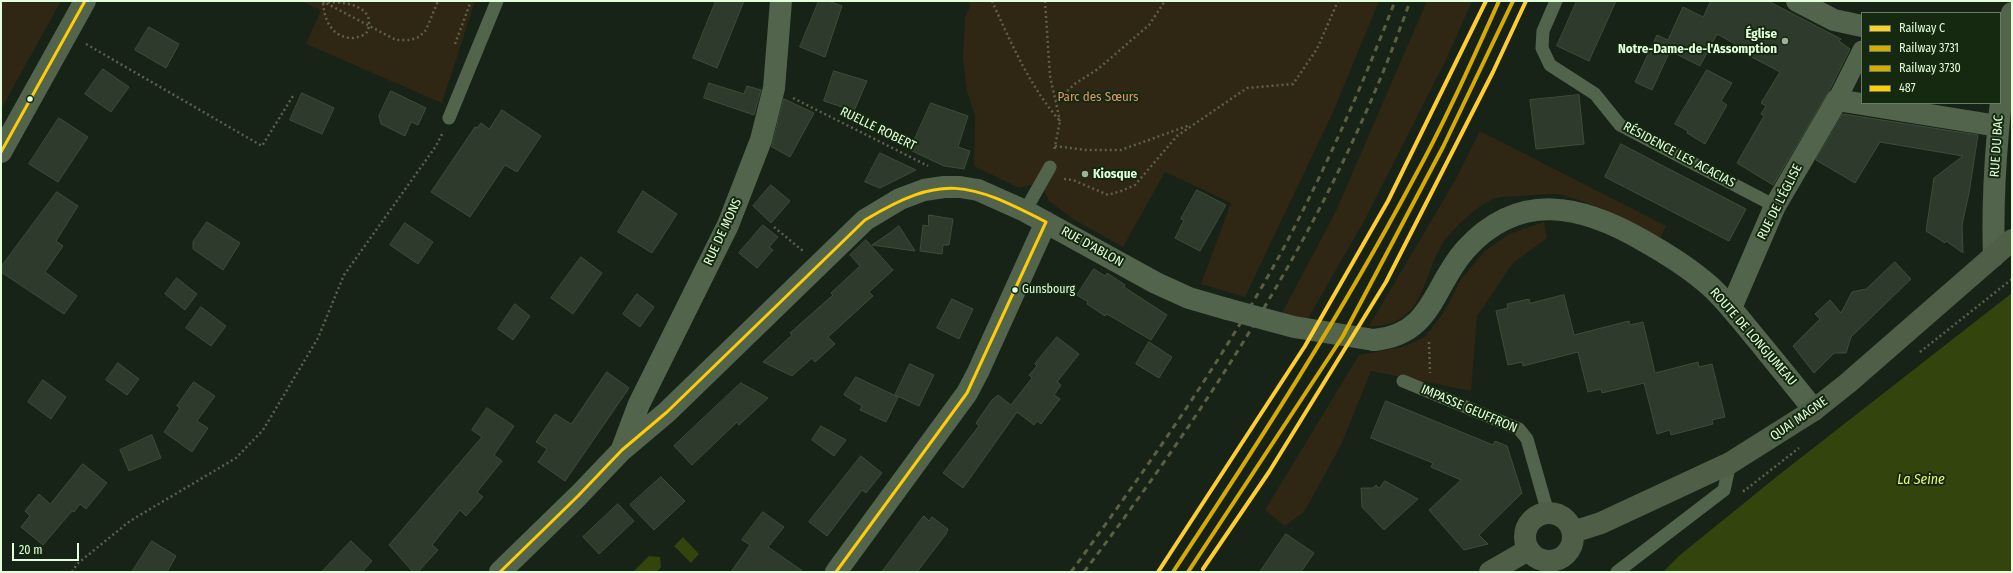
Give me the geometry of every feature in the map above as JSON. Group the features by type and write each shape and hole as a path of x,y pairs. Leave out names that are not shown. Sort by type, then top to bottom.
{"main road":[{"name":"QUAI MAGNE","path":"1573,532 1601,523 1730,463 1814,410 1848,383 2012,240"},
{"path":"1548,513 1557,514 1564,518 1570,524 1573,532 1571,547 1561,558 1554,561 1539,560 1528,550 1525,543 1526,529 1534,517 1548,513"},
{"path":"1490,572 1528,550"}],"street":[{"path":"1,152 85,1"},
{"name":"RUE DE MONS","path":"622,450 639,404 728,225 761,140 774,88 781,1"},
{"path":"1797,1 1834,20 1861,26"},
{"name":"RUE DU BAC","path":"2001,86 2004,46 2012,13"},
{"path":"1861,52 1837,100 1861,104"},
{"name":"RUE DE L'ÉGLISE","path":"1731,308 1775,206 1837,100"},
{"path":"1862,104 1998,126"},
{"name":"RUE DU BAC","path":"1994,256 1993,217 2000,104"},
{"name":"RUE D'ABLON","path":"500,572 578,496 622,450 667,412 865,220 900,199 924,190 944,187 960,187 978,190 1025,211 1156,283 1189,298 1294,327 1374,340"},
{"name":"ROUTE DE LONGJUMEAU","path":"1374,340 1394,336 1409,329 1422,318 1449,273 1465,250 1479,236 1503,220 1544,208 1570,210 1592,215 1628,232 1666,253 1711,287 1731,308 1814,410"},
{"path":"836,572 967,393 1046,222"}],"lane":[{"path":"449,118 497,1"},
{"name":"RÉSIDENCE LES ACACIAS","path":"1556,1 1542,32 1542,48 1550,65 1595,94 1620,125 1775,206"},
{"path":"1025,211 1047,172"},
{"name":"IMPASSE GEUFFRON","path":"1403,382 1519,429 1527,439 1548,513"},
{"path":"1617,572 1724,490 1730,463"}],"path":[{"path":"323,1 396,40 410,40 419,37 426,30 438,1"},
{"path":"323,1 348,4 358,7 366,12 369,26 367,32 360,37 352,38 339,36 332,30 329,24 323,1"},
{"path":"455,44 471,1"},
{"path":"992,1 1015,51 1044,100 1060,121"},
{"path":"1045,1 1050,76 1060,121 1055,146 1047,172 1073,180 1108,195 1135,185 1177,136 1247,88 1293,84 1317,49 1338,1"},
{"path":"1056,101 1076,82 1098,69 1149,25 1166,1"},
{"path":"68,33 262,146 293,96"},
{"name":"RUELLE ROBERT","path":"791,97 931,168"},
{"path":"72,572 77,564 130,521 236,458 263,430 318,338 344,275 436,146 449,118"},
{"path":"1055,146 1086,150 1121,150 1194,124"},
{"path":"774,227 819,264"},
{"path":"1422,318 1429,339 1432,394"}],"green space":[{"path":"1,1 61,1 1,109"},
{"path":"300,1 475,1 442,103 306,44 321,10"},
{"name":"Parc des Sœurs","path":"967,1 1379,1 1333,112 1245,297 1201,284 1231,203 1165,172 1123,247 1073,219 1049,201 1041,183 1019,188 974,166 975,116 967,91 963,57 965,18 971,4"},
{"path":"1427,1 1472,1 1445,62 1363,223 1307,320 1282,313 1335,213"},
{"path":"1480,131 1666,226 1660,238 1600,208 1562,195 1547,194 1496,198 1487,202 1472,213 1443,242 1423,288 1410,311 1400,319 1386,324 1369,326 1456,179"},
{"path":"1544,222 1547,238 1513,263 1477,316 1471,391 1371,371 1341,445 1304,512 1285,526 1265,510 1359,355 1403,347 1425,337 1444,312 1461,279 1485,251 1509,234"}],"water":[{"name":"La Seine","path":"2012,293 2012,572 1663,572 1680,555 1780,474"},
{"path":"683,537 699,554 691,563 674,546"},
{"path":"649,556 660,557 661,567 657,572 633,572"}],"building":[{"path":"716,1 744,1 717,68 693,58"},
{"path":"819,1 828,1 842,6 825,57 800,47"},
{"path":"1577,1 1616,1 1589,61 1557,46"},
{"path":"1711,1 1768,1 1841,39 1839,41 1850,49 1829,91 1773,185 1737,163 1764,116 1761,114 1766,106 1761,103 1780,72 1744,53 1744,49 1717,34 1700,66 1670,51 1652,90 1635,82 1657,35 1668,40 1683,7 1703,17"},
{"path":"149,27 179,44 166,68 135,50"},
{"path":"103,69 129,87 111,112 85,94"},
{"path":"1707,70 1732,83 1721,101 1727,105 1705,144 1687,133 1688,131 1675,124"},
{"path":"834,71 867,81 854,111 824,101"},
{"path":"709,83 744,94 747,86 761,90 754,115 704,98"},
{"path":"391,91 426,108 418,125 411,122 405,136 381,124 379,116"},
{"path":"302,93 334,108 322,134 290,120"},
{"path":"1579,95 1584,144 1536,149 1530,100"},
{"path":"784,99 814,113 790,157 772,147"},
{"path":"931,103 968,116 958,147 970,151 964,169 944,166 910,150"},
{"path":"502,110 541,136 517,172 505,165 470,217 431,192 475,127 477,128 481,123 489,129"},
{"path":"1843,114 1978,135 1969,193 1962,225 1963,253 1946,241 1945,243 1926,231 1934,178 1963,156 1880,142 1855,183 1816,160"},
{"path":"59,118 88,137 58,182 29,164"},
{"path":"1621,144 1746,209 1729,241 1605,177"},
{"path":"880,153 916,170 880,188 865,182"},
{"path":"771,185 790,201 771,223 753,206"},
{"path":"1197,190 1226,205 1200,251 1175,238 1184,220 1181,219"},
{"path":"643,191 677,214 652,253 618,232"},
{"path":"57,192 78,206 56,241 63,246 45,272 77,296 64,314 1,272 1,267"},
{"path":"929,215 953,219 949,245 943,245 942,254 920,251 923,225 928,226"},
{"path":"207,222 240,243 223,270 193,249 193,242"},
{"path":"405,223 433,242 418,264 390,245"},
{"path":"763,225 778,237 769,247 773,250 757,268 739,253"},
{"path":"899,226 915,251 872,245 891,232"},
{"path":"866,240 893,270 869,292 873,296 828,337 835,344 815,362 812,358 792,376 763,362 792,335 790,333 833,295 831,293 860,266 850,255"},
{"path":"581,257 602,273 573,314 551,298"},
{"path":"1895,262 1911,279 1851,337 1846,353 1834,353 1814,373 1793,346 1820,319 1815,314 1830,300 1841,313 1852,292 1866,289"},
{"path":"1094,269 1105,276 1107,273 1125,285 1124,287 1167,315 1151,340 1107,314 1105,316 1077,295"},
{"path":"177,278 197,294 185,310 165,294"},
{"path":"637,294 654,307 640,327 623,314"},
{"path":"1564,295 1574,335 1629,321 1630,325 1643,322 1655,373 1698,362 1699,367 1712,364 1725,417 1712,420 1713,424 1671,435 1670,430 1657,434 1644,383 1602,393 1601,389 1588,392 1578,352 1523,366 1522,362 1508,365 1496,311 1508,308 1507,304 1529,299 1530,303"},
{"path":"952,299 973,309 959,339 937,328"},
{"path":"515,304 530,316 513,340 498,329"},
{"path":"201,307 226,326 211,346 186,328"},
{"path":"1057,337 1079,354 1057,382 1061,385 1054,395 1060,399 1041,424 1037,421 1034,425 1017,412 963,488 943,473 979,426 976,423 992,400 998,395 1011,405 1032,378 1029,375 1037,366 1035,364"},
{"path":"1149,342 1172,357 1159,378 1136,364"},
{"path":"118,363 139,379 127,395 106,380"},
{"path":"910,364 934,375 919,406 895,395"},
{"path":"607,372 629,388 565,481 538,462 547,449 536,442 555,414 571,424"},
{"path":"856,377 898,397 886,422 860,410 862,406 844,395"},
{"path":"43,380 66,397 51,419 28,402"},
{"path":"194,382 215,396 197,421 208,428 192,452 164,432 180,408 177,406"},
{"path":"741,383 768,398 739,425 737,422 692,465 674,446"},
{"path":"1386,401 1493,445 1495,441 1507,446 1522,493 1479,535 1488,544 1464,550 1429,510 1461,480 1431,467 1433,463 1371,438"},
{"path":"487,408 514,426 494,455 502,461 477,492 483,497 466,516 460,510 432,545 438,550 418,572 413,572 389,545 482,437 472,430"},
{"path":"821,426 846,440 834,456 812,440"},
{"path":"152,435 161,458 129,471 120,450"},
{"path":"861,456 882,473 866,493 862,490 827,536 809,522"},
{"path":"83,464 107,483 86,509 80,504 74,512 72,511 43,545 21,527 30,516 25,511 39,494 50,504"},
{"path":"661,477 685,501 654,530 630,505"},
{"path":"1385,481 1418,499 1384,530 1362,507 1361,488 1373,488 1376,485 1379,488"},
{"path":"618,504 634,521 599,554 583,537"},
{"path":"763,512 784,527 768,547 804,572 731,572 750,545 742,540"},
{"path":"924,516 929,521 932,517 948,529 946,534 917,572 882,572"},
{"path":"1286,534 1314,553 1301,572 1260,572"},
{"path":"152,541 176,556 167,572 132,572"},
{"path":"351,541 372,561 362,572 322,572"}],"railway":[{"path":"1071,572 1182,415 1234,334 1282,251 1328,159 1356,97 1395,1"},
{"path":"1084,572 1133,506 1180,438 1226,370 1269,299 1310,227 1347,154 1380,78 1410,1"}],"rail line":[{"name":"C","path":"1158,572 1305,346 1388,201 1486,1"},
{"name":"3730","path":"1173,572 1298,379 1386,230 1436,136 1499,1"},
{"name":"3731","path":"1188,572 1343,336 1443,147 1513,1"},
{"name":"C","path":"1203,569 1269,472 1386,282 1493,72 1526,1"}],"transit line":[{"name":"487","path":"1,152 85,1"},
{"name":"487","path":"500,572 578,496 622,450 667,412 865,220 892,205 915,195 936,189 956,188 975,191 996,198 1046,222"},
{"name":"487","path":"836,572 967,393 1046,222"}],"place":[{"name":"Église Notre-Dame-de-l'Assomption","path":"1785,41"},
{"name":"Kiosque","path":"1085,174"},
{"name":"Gunsbourg","path":"1015,290"}]}
